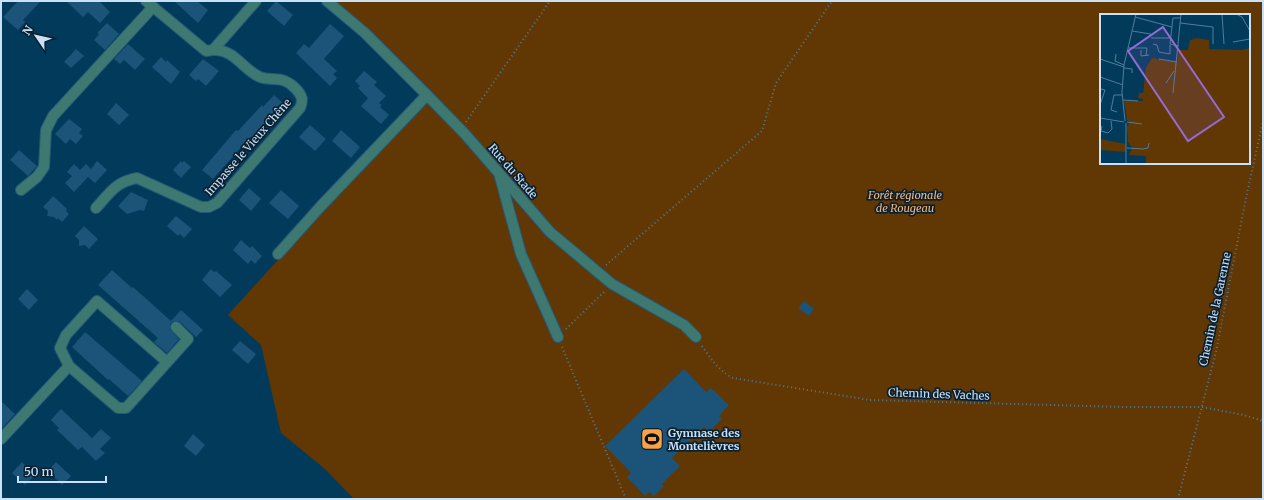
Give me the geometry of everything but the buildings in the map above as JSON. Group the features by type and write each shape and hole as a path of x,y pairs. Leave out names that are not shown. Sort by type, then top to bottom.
{"street":[{"path":"213,50 256,1"},
{"name":"Rue du Stade","path":"327,1 365,33 428,94 550,232 612,284 684,325 696,337"},
{"path":"21,190 38,177 44,167 46,130 53,116 150,4"},
{"name":"Impasse le Vieux Chêne","path":"96,208 118,184 126,180 138,178 201,207 209,207 217,203 300,108 302,100 298,91 284,80 261,78 240,61 222,50 206,51 150,4"},
{"path":"278,254 321,206 428,94"},
{"path":"500,175 521,254 558,337"},
{"path":"167,362 97,301 66,335 60,348 69,366 118,408 126,408 188,339 176,327"},
{"path":"1,439 69,366"}],"path":[{"path":"461,130 550,1"},
{"path":"598,272 762,131 776,84 832,1"},
{"name":"Chemin de la Garenne","path":"1178,499 1216,352 1263,120"},
{"path":"612,284 558,337 626,499"},
{"name":"Chemin des Vaches","path":"696,337 717,367 724,374 733,378 870,400 1124,407 1202,407 1244,415 1263,421"}],"green space":[{"name":"Forêt régionale de Rougeau","path":"333,1 1263,1 1263,499 354,499 325,469 281,433 261,345 228,315 324,209 431,99"}],"place":[{"name":"Gymnase des Montelièvres","path":"652,439"}]}
